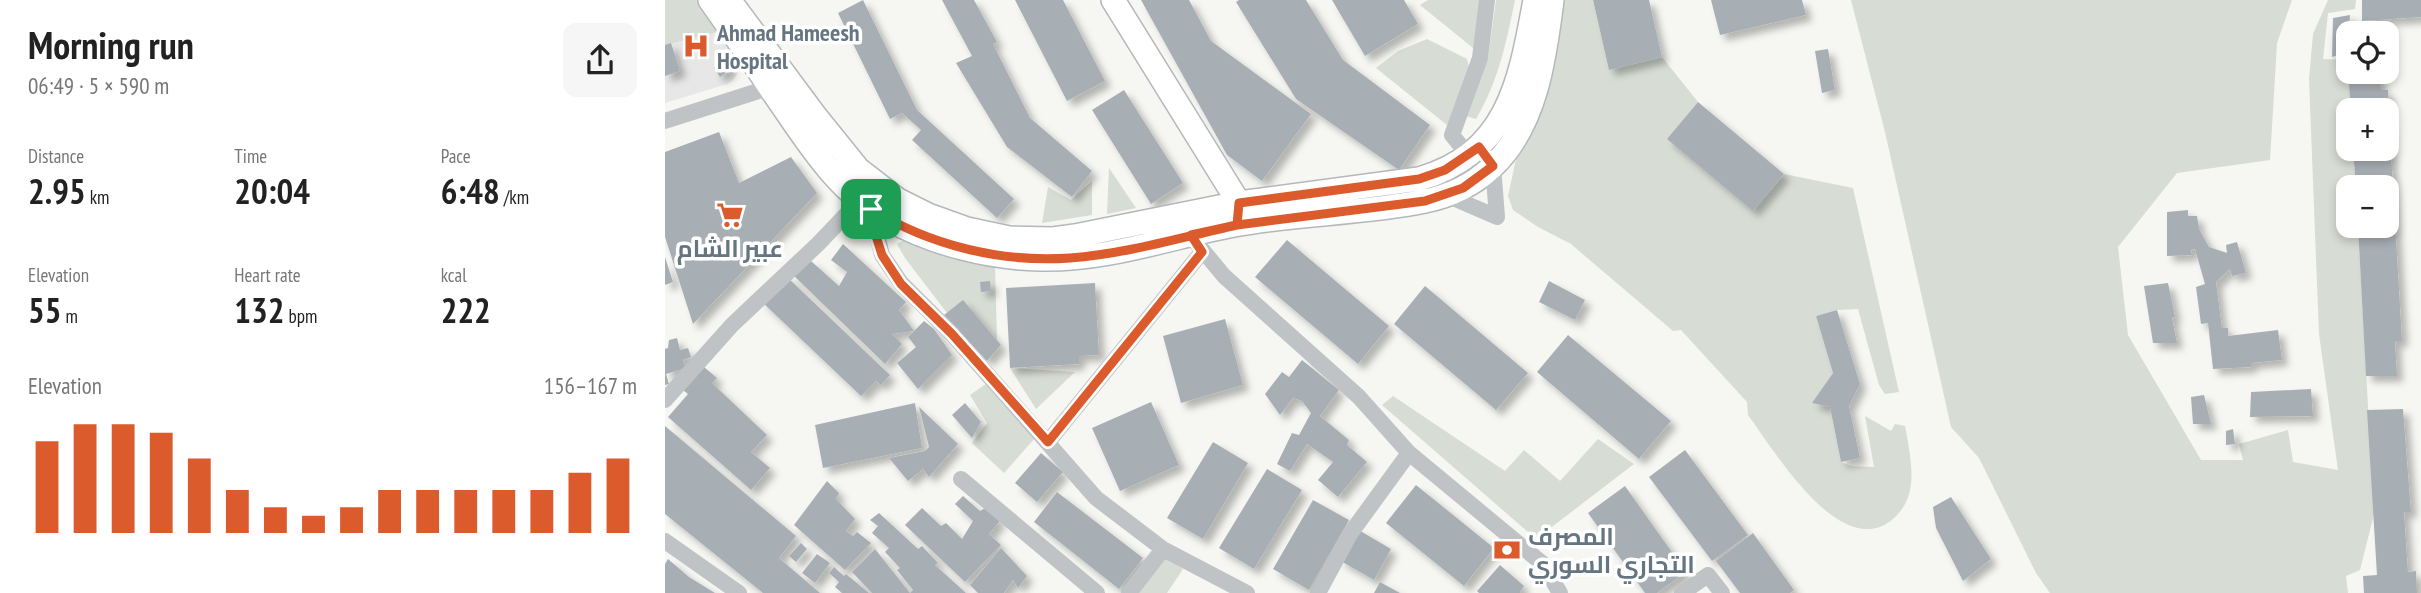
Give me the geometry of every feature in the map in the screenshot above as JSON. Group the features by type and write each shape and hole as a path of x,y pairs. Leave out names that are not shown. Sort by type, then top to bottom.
{"main road":[{"path":"1113,0 1238,214"},
{"path":"727,1 771,88 824,166 865,204 895,222 965,249 1017,258 1056,259 1196,243 1238,214 1432,176 1474,151 1497,126 1516,87 1535,0"},
{"path":"727,1 858,169 898,200 947,223 987,234 1009,238 1053,239 1238,214 1425,201 1463,188 1493,166 1520,130 1529,110 1543,55 1552,0"}],"street":[{"path":"1432,176 1446,195 1497,217 1493,166 1452,135 1480,58 1487,0"},
{"path":"665,121 771,88"},
{"path":"665,400 731,325 865,204 882,255 901,284 952,334 1096,498 1163,549 1247,593"},
{"path":"1048,442 1196,243 1224,276 1359,397 1409,453 1543,564 1560,593"},
{"path":"1318,593 1350,534 1409,453"},
{"path":"961,479 1097,593"},
{"path":"665,541 739,593"},
{"path":"1129,593 1163,549"},
{"path":"1682,593 1708,575 1722,593"}],"shaded area":[{"name":"Ahmad Hameesh Hospital","path":"665,0 697,0 736,61 737,74 733,80 665,103"},
{"path":"665,0 697,0 717,32 665,45"},
{"path":"1428,0 1480,0 1478,52 1420,5"},
{"path":"1496,0 1515,0 1496,76 1476,119 1465,116 1488,59"},
{"path":"1562,0 1593,0 1609,69 1662,57 1698,102 1668,139 1753,210 1784,174 1853,188 1899,392 1885,394 1879,385 1858,309 1837,310 1816,316 1833,373 1813,403 1830,407 1841,462 1851,466 1874,467 1865,416 1891,431 1895,424 1905,426 1911,462 1911,486 1908,498 1894,518 1874,529 1853,527 1832,515 1811,497 1792,475 1748,415 1747,402 1681,330 1673,331 1571,244 1513,210 1508,196 1516,159 1537,113"},
{"path":"1851,0 2292,0 2277,43 2270,160 2177,173 2118,247 2128,335 2201,460 2243,460 2239,444 2288,430 2293,462 2338,470 2319,334 2309,79 2313,34 2328,0 2356,0 2355,9 2328,13 2323,59 2336,60 2336,84 2349,84 2350,98 2336,98 2336,161 2354,161 2355,175 2336,175 2336,238 2359,238 2374,514 2360,570 2346,576 2348,593 2050,593 2036,573 1979,458 1951,427 1885,132"},
{"path":"1427,39 1467,59 1471,75 1447,125 1376,68 1398,51"},
{"path":"1109,168 1136,208 1107,214"},
{"path":"1092,181 1092,215 1042,223 1048,187 1071,200"},
{"path":"905,239 995,266 997,340 963,301 947,313 897,244"},
{"path":"1010,368 1075,372 1036,409"},
{"path":"987,383 1034,439 1004,473 972,443 987,423 970,395"},
{"path":"1393,396 1505,471 1524,450 1560,481 1598,439 1634,464 1536,539 1382,405"},
{"path":"1157,551 1183,569 1167,593 1128,593"}],"building":[{"path":"863,0 917,110 1014,199 997,218 912,140 921,130 902,113 890,119 838,13"},
{"path":"942,0 974,0 997,42 993,44 1030,118 1092,171 1072,197 1007,147 956,63 972,56"},
{"path":"1015,0 1063,0 1105,81 1067,101"},
{"path":"1141,0 1189,0 1211,41 1311,114 1262,181 1227,155"},
{"path":"1306,0 1343,60 1430,125 1399,170 1296,99 1236,2"},
{"path":"1332,0 1404,0 1418,24 1365,56"},
{"path":"1593,0 1649,0 1662,57 1609,70"},
{"path":"1711,0 1802,0 1806,15 1720,35"},
{"path":"2362,0 2421,0 2421,17 2362,21"},
{"path":"2350,15 2350,21 2336,21 2336,56 2332,57 2333,18"},
{"path":"671,43 680,71 665,76 665,45"},
{"path":"1828,49 1835,90 1822,93 1815,51"},
{"path":"725,60 731,69 720,77 714,68"},
{"path":"2349,84 2380,84 2381,90 2388,90 2388,98 2350,98"},
{"path":"1124,90 1183,183 1151,204 1092,110"},
{"path":"1698,102 1784,174 1753,211 1667,139"},
{"name":"عبير الشام","path":"719,132 739,183 791,157 817,193 693,324 665,237 665,152"},
{"path":"2354,161 2391,161 2392,175 2355,175"},
{"path":"2188,210 2188,216 2197,216 2199,229 2209,247 2227,253 2226,245 2237,242 2246,273 2232,276 2230,269 2216,282 2222,328 2228,328 2228,336 2278,330 2282,360 2251,363 2251,367 2213,369 2208,323 2201,324 2196,287 2205,284 2195,249 2191,250 2192,255 2167,256 2167,212"},
{"path":"2359,238 2396,238 2402,341 2395,341 2397,376 2366,376"},
{"path":"1287,240 1389,326 1358,364 1255,277"},
{"path":"843,244 906,302 899,310 914,331 892,334 902,344 885,364 792,274 811,261 839,286 847,272 831,260"},
{"path":"665,257 673,282 665,285"},
{"path":"785,275 890,375 881,385 876,381 861,396 761,301"},
{"path":"990,281 991,291 981,292 980,282"},
{"path":"1549,281 1585,300 1575,320 1539,302"},
{"path":"1095,283 1099,355 1079,356 1079,364 1010,368 1006,288"},
{"path":"2168,283 2177,343 2153,343 2144,286"},
{"path":"1425,286 1528,373 1496,410 1394,324"},
{"path":"963,300 1001,345 987,361 944,315"},
{"path":"1837,310 1860,384 1849,406 1860,458 1841,462 1830,407 1812,403 1833,373 1816,316"},
{"path":"1225,319 1243,385 1181,403 1163,336"},
{"path":"924,321 934,329 952,355 918,389 897,363 916,347 908,337"},
{"path":"1568,335 1671,421 1639,459 1537,372"},
{"path":"677,338 680,350 688,348 691,357 683,360 686,368 666,374 669,384 665,385 665,349 668,348 669,340"},
{"path":"1302,360 1339,390 1320,416 1349,440 1347,445 1367,462 1338,497 1318,480 1333,462 1307,444 1290,471 1277,464 1292,433 1299,435 1311,413 1302,401 1293,398 1280,415 1265,394 1282,372 1289,377"},
{"path":"704,367 717,378 712,383 767,435 751,452 770,468 751,490 668,417 688,394 683,390"},
{"path":"2311,389 2313,416 2250,417 2251,392"},
{"path":"2204,395 2211,424 2193,424 2191,397"},
{"path":"1151,402 1179,465 1120,491 1092,428"},
{"path":"915,403 922,448 823,468 815,425"},
{"path":"965,403 981,422 972,438 952,415"},
{"path":"919,407 958,444 929,477 923,469 908,481 889,458 925,451 929,447"},
{"path":"2403,409 2411,512 2404,512 2408,572 2416,571 2417,593 2364,593 2363,576 2377,575 2367,410"},
{"path":"665,426 796,536 779,558 820,593 763,593 665,514"},
{"path":"2233,429 2235,444 2226,445 2226,431"},
{"path":"1213,442 1248,463 1203,539 1167,518"},
{"path":"1685,450 1748,535 1712,561 1649,477"},
{"path":"1041,453 1063,472 1037,502 1015,483"},
{"path":"1267,469 1302,490 1254,569 1219,548"},
{"path":"827,481 839,493 836,499 855,519 846,531 853,536 857,532 871,543 845,570 794,525"},
{"path":"1416,485 1494,548 1464,586 1386,523"},
{"path":"1625,486 1686,572 1657,593 1645,593 1588,513"},
{"path":"1057,492 1143,558 1119,589 1034,522"},
{"path":"963,496 980,511 987,507 1000,521 989,534 1001,545 965,582 905,525 922,508 941,526 946,523 962,539 973,521 955,504"},
{"path":"1951,497 1991,559 1963,581 1936,528 1933,507"},
{"path":"1313,500 1349,520 1309,590 1273,569"},
{"path":"879,513 918,549 922,546 938,563 935,565 966,593 910,593 913,590 897,570 900,568 885,552 889,548 872,533 878,526 870,520"},
{"path":"1357,529 1391,549 1374,580 1339,560"},
{"path":"1753,533 1794,590 1790,593 1740,593 1716,561"},
{"path":"801,543 807,549 796,562 789,556"},
{"path":"1001,548 1027,576 1018,588 1013,580 1004,593 978,593 970,585"},
{"path":"875,549 910,593 872,593 852,572"},
{"path":"817,554 830,563 815,583 802,573"},
{"path":"668,559 689,577 715,593 665,593 665,564"},
{"path":"1500,565 1524,586 1521,593 1479,593 1477,591"},
{"path":"834,567 869,593 842,593 835,587 839,582 829,573"},
{"path":"1380,582 1400,593 1374,593"}],"place":[{"name":"Ahmad Hameesh Hospital","path":"696,46"},
{"name":"عبير الشام","path":"730,215"},
{"name":"المصرف التجاري السوري","path":"1507,550"}],"route":[{"path":"871,209 882,255 901,284 952,334 1048,442 1202,252 1191,235 1237,225 1425,201 1463,188 1493,166 1479,147 1458,163 1432,176 1360,189 1239,203 1237,225 1069,258 1017,258 965,249 920,234 871,209"}]}
